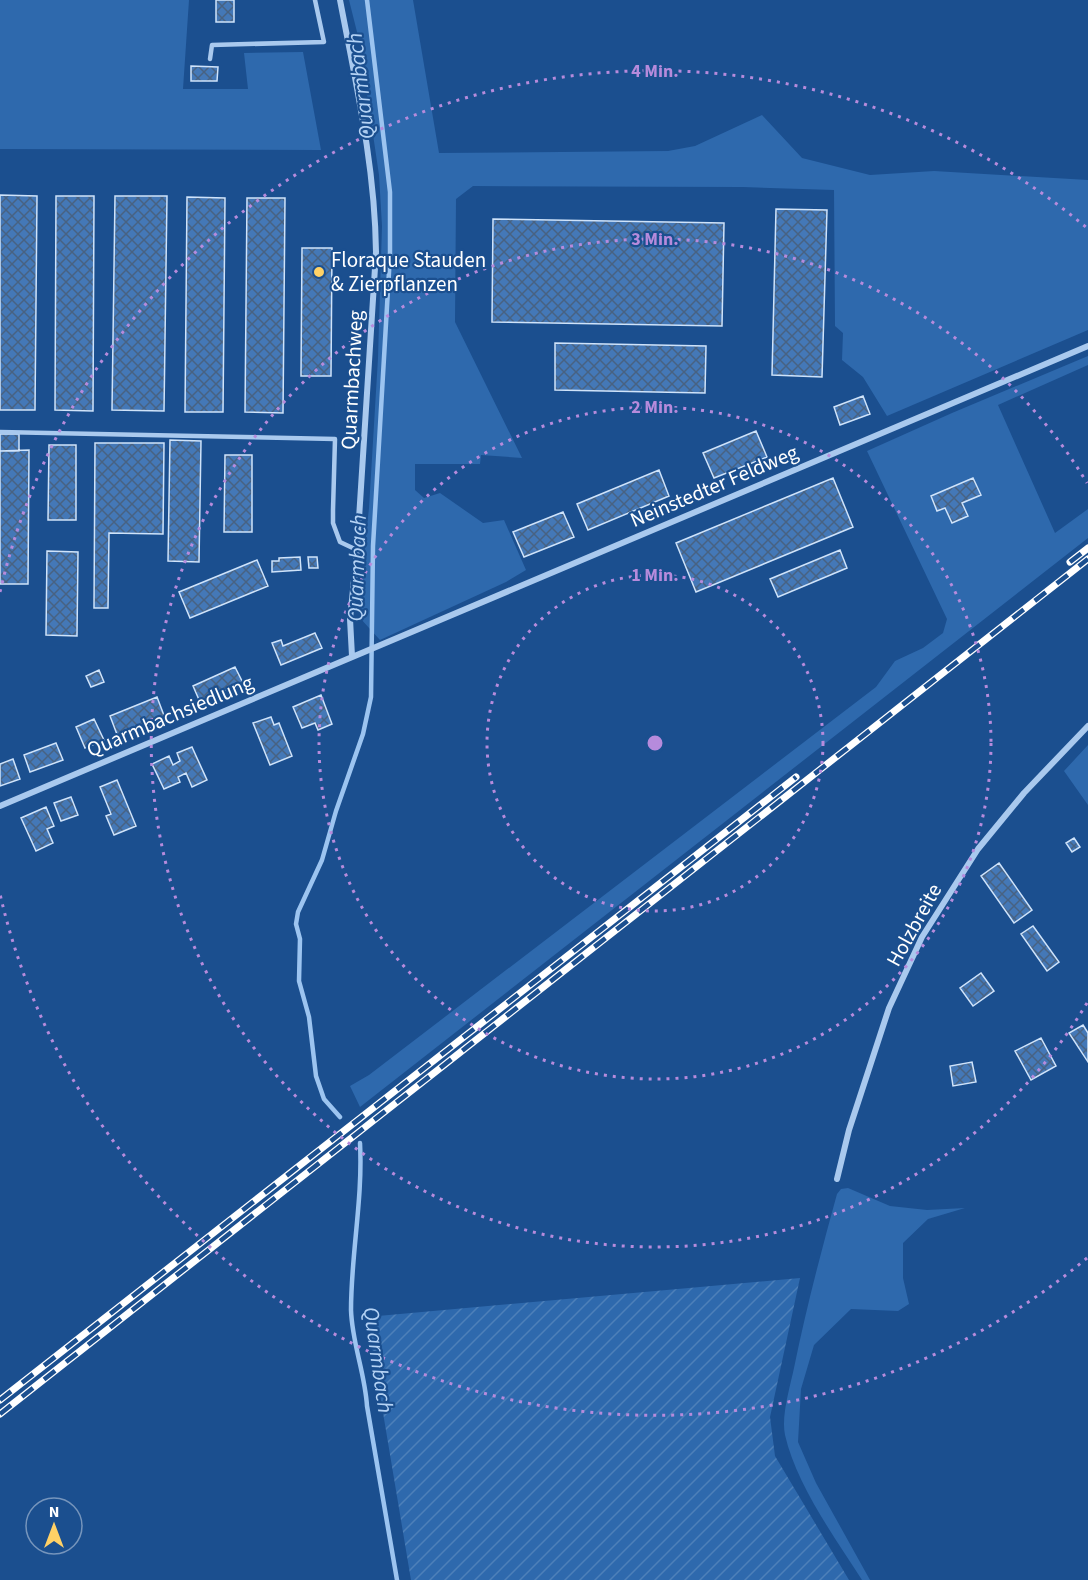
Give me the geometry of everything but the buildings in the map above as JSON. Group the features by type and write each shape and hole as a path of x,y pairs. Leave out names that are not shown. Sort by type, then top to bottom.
{"street":[{"name":"Quarmbachweg","path":"340,0 366,132 372,176 376,252 357,550 350,619 352,656"},
{"name":"Neinstedter Feldweg","path":"352,656 1088,346"},
{"name":"Quarmbachsiedlung","path":"0,806 352,656"},
{"name":"Holzbreite","path":"837,1179 849,1130 889,1008 922,937 978,849 1024,793 1088,726"}],"lane":[{"path":"210,59 212,45 324,42 315,0"},
{"path":"0,432 335,439 333,523 340,542 357,550"}],"shaded area":[{"path":"0,0 189,0 183,89 248,89 244,53 303,52 321,150 0,149"},
{"path":"349,0 413,0 439,153 668,151 695,146 762,115 802,158 870,175 934,171 1088,180 1088,330 887,416 863,377 842,360 843,333 835,326 834,190 743,187 473,186 456,199 455,322 522,458 481,455 480,464 415,464 415,490 424,498 440,493 483,523 504,520 526,570 506,582 380,640 360,618 360,592 369,508 378,358 382,226 379,175 359,40"},
{"path":"1088,356 1088,365 998,405 1055,533 1088,509 1088,538 360,1107 350,1086 369,1075 876,687 895,661 923,648 943,633 947,619 867,451"},
{"path":"1088,745 1088,805 1064,771"},
{"path":"848,1188 890,1206 927,1210 965,1208 928,1219 903,1243 903,1278 909,1304 898,1311 851,1309 814,1345 801,1389 798,1442 816,1483 870,1580 862,1580 807,1491 790,1454 784,1427 788,1393 825,1237 837,1194 841,1189"},
{"path":"800,1278 770,1417 775,1456 849,1580 411,1580 367,1317"}],"waterway":[{"name":"Quarmbach","path":"340,1117 324,1099 316,1076 309,1017 299,981 300,939 296,924 298,912 322,860 336,811 363,734 371,697 373,546 390,255 390,192 367,0"},
{"name":"Quarmbach","path":"360,1143 360,1185 352,1289 352,1322 397,1580"}],"railway":[{"path":"1070,562 1088,548"},
{"path":"0,1414 1088,559"},
{"path":"0,1400 796,777"}],"place":[{"name":"Floraque Stauden & Zierpflanzen","path":"319,272"}]}
